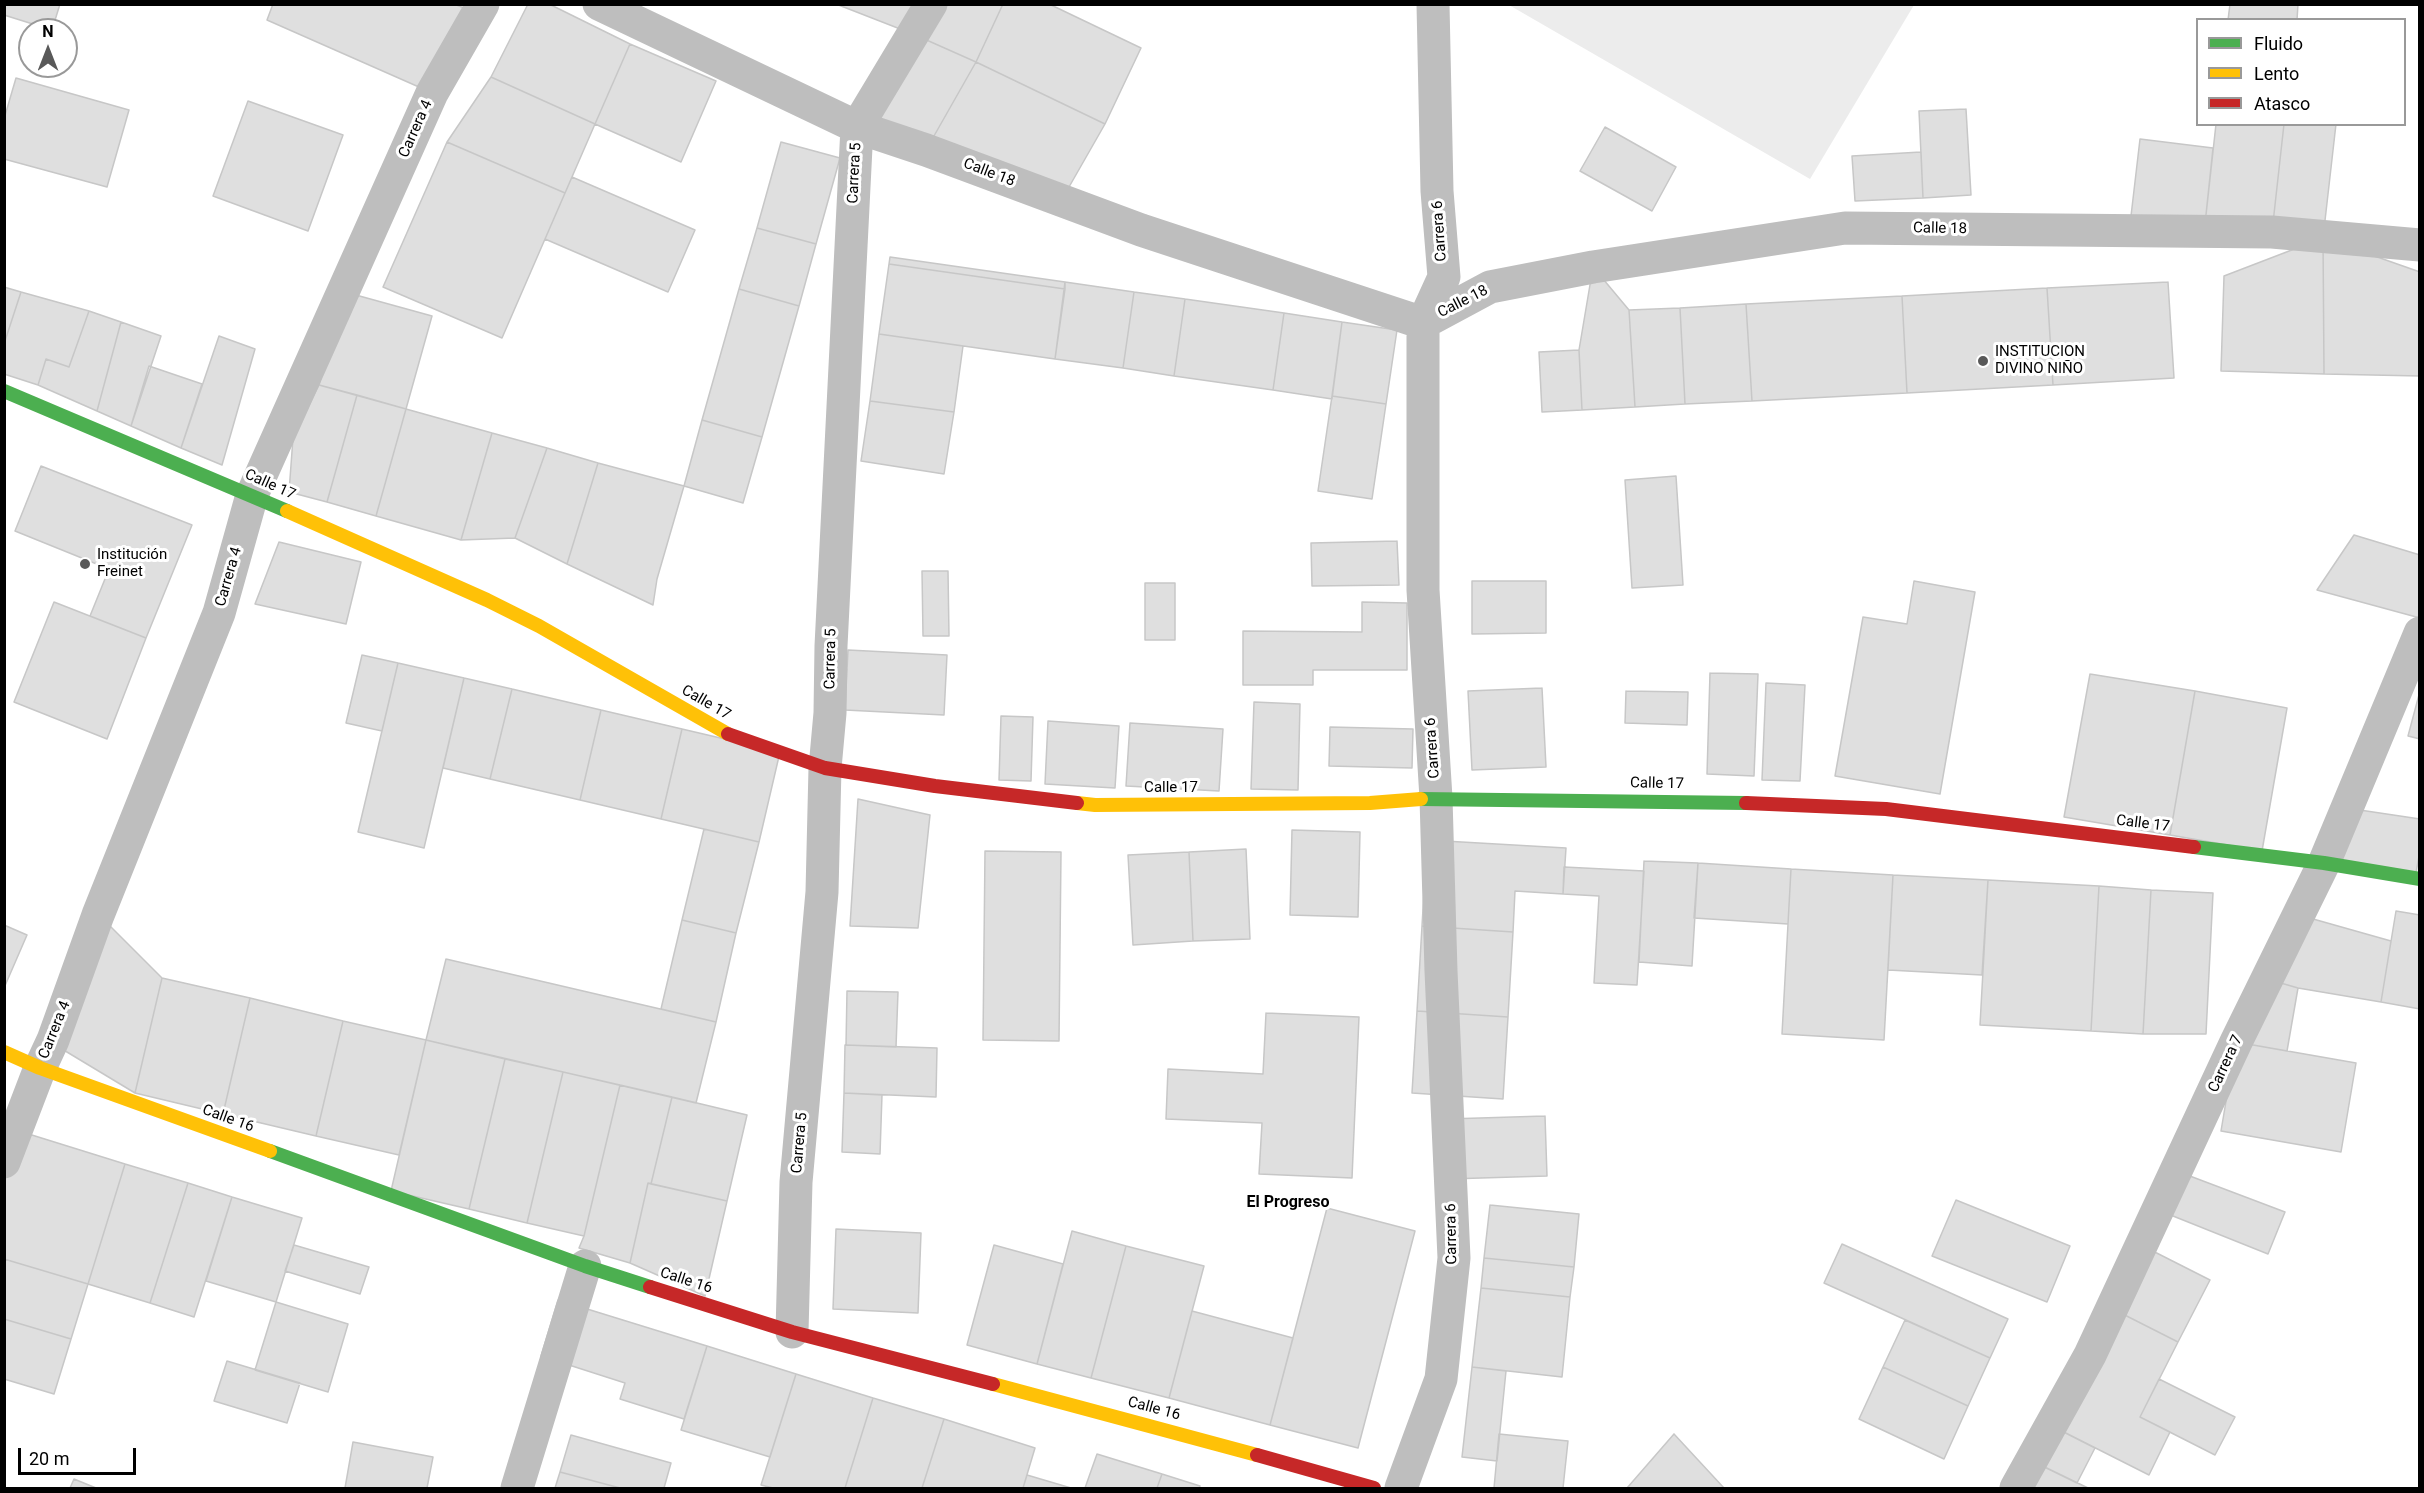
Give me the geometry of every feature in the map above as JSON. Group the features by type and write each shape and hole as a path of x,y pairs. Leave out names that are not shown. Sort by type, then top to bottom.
{"street":[{"name":"Carrera 4","path":"4,1162 53,1040 98,915 219,613 252,495 432,93 483,4"},
{"name":"Calle 18","path":"598,4 857,128 926,150 1141,230 1423,323 1490,287 1593,267 1845,228 2272,232 2420,245"},
{"name":"Carrera 5","path":"792,1332 796,1182 822,892 825,768 830,713 831,646 857,128 931,4"},
{"name":"Carrera 6","path":"1401,1488 1441,1379 1454,1258 1436,798 1424,590 1423,323 1444,277 1436,168 1433,4"},
{"name":"Calle 17","path":"4,391 252,495 497,605 539,626 726,733 825,768 935,786 1095,804 1370,802 1436,798 1689,801 1886,809 2324,863 2420,879"},
{"name":"Carrera 7","path":"2016,1488 2090,1355 2236,1042 2324,863 2420,633"},
{"name":"Calle 16","path":"4,1052 40,1068 585,1266 792,1332 1191,1436 1374,1488"},
{"path":"517,1488 585,1266"}],"shaded area":[{"path":"1509,5 1914,5 1810,179"}],"building":[{"path":"4,4 60,4 56,18 18,19 4,15"},
{"path":"273,4 454,4 469,10 428,91 267,20"},
{"path":"528,4 549,4 630,44 595,124 491,77"},
{"path":"836,4 931,4 913,34"},
{"path":"931,4 1003,4 976,62 913,34"},
{"path":"1003,4 1049,4 1141,48 1105,124 976,62"},
{"path":"2230,4 2298,4 2297,18 2228,18"},
{"path":"913,34 976,62 926,150 857,127"},
{"path":"630,44 716,81 681,162 595,124"},
{"path":"976,62 1105,124 1061,201 926,150"},
{"path":"491,77 595,124 565,193 447,142"},
{"path":"16,78 129,110 107,187 4,159 4,119"},
{"path":"248,101 343,135 308,231 213,196"},
{"path":"1966,109 1971,195 1923,198 1919,111"},
{"path":"2216,126 2284,126 2272,232 2205,224"},
{"path":"2284,126 2336,126 2323,238 2272,232"},
{"path":"1605,127 1676,167 1652,211 1580,171"},
{"path":"2140,139 2213,148 2205,224 2131,216"},
{"path":"447,142 565,193 502,338 383,287"},
{"path":"781,142 840,158 816,244 757,228"},
{"path":"1921,152 1923,198 1855,201 1852,156"},
{"path":"572,177 695,230 668,292 545,239"},
{"path":"757,228 816,244 799,306 739,289"},
{"path":"2323,238 2420,272 2420,376 2324,374"},
{"path":"2323,238 2324,374 2221,371 2224,276"},
{"path":"890,257 1065,282 1065,289 889,264"},
{"path":"889,264 1065,289 1055,359 879,334"},
{"path":"1593,267 1629,310 1635,407 1582,410 1579,350"},
{"path":"1065,282 1134,292 1123,368 1055,359"},
{"path":"2168,282 2174,378 2053,385 2047,288"},
{"path":"4,287 21,292 4,344"},
{"path":"2047,288 2053,385 1907,393 1902,296"},
{"path":"739,289 799,306 762,437 702,420"},
{"path":"21,292 89,311 69,367 46,359 38,385 4,374 4,344"},
{"path":"345,292 432,316 406,409 319,385"},
{"path":"1134,292 1185,299 1174,376 1123,368"},
{"path":"1902,296 1907,393 1752,401 1746,304"},
{"path":"1185,299 1284,313 1273,390 1174,376"},
{"path":"1746,304 1752,401 1685,404 1680,308"},
{"path":"1680,308 1685,404 1635,407 1629,310"},
{"path":"89,311 121,322 97,411 38,385 46,359 69,367"},
{"path":"1284,313 1342,322 1332,399 1273,390"},
{"path":"121,322 161,336 131,426 97,411"},
{"path":"1342,322 1397,330 1386,404 1332,396"},
{"path":"879,334 963,346 954,412 870,401"},
{"path":"219,336 255,349 222,465 181,448"},
{"path":"1579,350 1582,410 1542,412 1539,352"},
{"path":"149,366 202,384 181,448 131,426"},
{"path":"319,385 357,395 327,502 289,492 293,438"},
{"path":"357,395 406,409 376,516 327,502"},
{"path":"1332,396 1386,404 1372,499 1318,491"},
{"path":"870,401 954,412 944,474 861,461"},
{"path":"406,409 492,433 461,540 376,516"},
{"path":"702,420 762,437 743,503 684,486"},
{"path":"492,433 547,448 515,538 461,540"},
{"path":"547,448 598,463 567,564 515,538"},
{"path":"598,463 684,486 657,579 653,605 567,564"},
{"path":"41,466 192,525 146,638 90,616 109,569 15,531"},
{"path":"1676,476 1683,585 1632,588 1625,480"},
{"path":"2354,535 2420,555 2420,618 2317,590"},
{"path":"1397,541 1399,585 1312,586 1311,543"},
{"path":"279,542 361,562 346,624 255,604"},
{"path":"922,571 948,571 949,636 923,636"},
{"path":"1472,581 1546,581 1546,633 1472,634"},
{"path":"1914,581 1975,592 1940,794 1835,776 1863,617 1907,624"},
{"path":"1145,583 1175,583 1175,640 1145,640"},
{"path":"54,602 146,638 107,739 14,702"},
{"path":"1362,602 1407,603 1407,670 1313,670 1313,685 1243,685 1243,631 1362,632"},
{"path":"848,650 947,655 944,715 845,710"},
{"path":"362,655 398,663 382,731 346,723"},
{"path":"398,663 464,678 424,848 358,832"},
{"path":"1710,673 1758,674 1754,776 1707,774"},
{"path":"2090,674 2195,691 2170,835 2064,817"},
{"path":"464,678 512,689 490,779 443,768"},
{"path":"1766,683 1805,685 1800,781 1762,780"},
{"path":"1542,688 1546,767 1472,770 1468,691"},
{"path":"512,689 601,710 580,800 490,779"},
{"path":"1626,691 1688,692 1687,725 1625,723"},
{"path":"2195,691 2287,708 2262,851 2170,835"},
{"path":"2420,691 2420,739 2408,736"},
{"path":"1254,702 1300,704 1298,790 1251,789"},
{"path":"601,710 682,729 661,819 580,800"},
{"path":"1001,716 1033,717 1031,781 999,780"},
{"path":"1048,721 1119,726 1115,788 1045,784"},
{"path":"1130,723 1223,729 1219,791 1126,786"},
{"path":"1330,727 1413,729 1412,768 1329,766"},
{"path":"682,729 780,752 759,842 661,819"},
{"path":"858,799 930,815 918,928 850,926"},
{"path":"2333,806 2420,819 2420,851 2415,878 2324,863"},
{"path":"704,829 759,842 736,933 682,920"},
{"path":"1292,830 1360,832 1358,917 1290,915"},
{"path":"1427,840 1566,848 1563,894 1515,891 1513,932 1422,926"},
{"path":"1246,849 1250,939 1193,941 1189,852"},
{"path":"985,851 1061,852 1059,1041 983,1040"},
{"path":"1189,852 1193,941 1133,945 1128,855"},
{"path":"1644,861 1698,863 1692,966 1639,962"},
{"path":"1698,863 1791,869 1788,924 1694,918"},
{"path":"1564,867 1644,871 1637,985 1594,983 1599,896 1563,894"},
{"path":"1791,869 1893,875 1884,1040 1782,1034"},
{"path":"1893,875 1988,880 1982,975 1888,970"},
{"path":"1988,880 2099,886 2091,1031 1980,1025"},
{"path":"2099,886 2151,890 2143,1034 2091,1031"},
{"path":"2151,890 2213,893 2206,1034 2143,1034"},
{"path":"2396,911 2420,915 2420,1009 2381,1002"},
{"path":"2299,915 2391,941 2381,1002 2298,988 2267,979"},
{"path":"102,918 162,978 135,1093 57,1046"},
{"path":"682,920 736,933 716,1022 661,1009"},
{"path":"4,925 27,935 4,988"},
{"path":"1422,926 1513,932 1508,1017 1417,1011"},
{"path":"446,959 716,1022 696,1103 426,1040"},
{"path":"162,978 250,998 223,1114 135,1093"},
{"path":"2267,979 2298,988 2287,1051 2236,1042"},
{"path":"847,991 898,992 896,1047 846,1045"},
{"path":"250,998 343,1021 316,1136 223,1114"},
{"path":"1417,1011 1508,1017 1503,1099 1412,1093"},
{"path":"1266,1013 1359,1017 1352,1178 1259,1174 1262,1123 1166,1119 1168,1069 1263,1074"},
{"path":"343,1021 426,1040 399,1155 316,1136"},
{"path":"426,1040 505,1059 469,1209 391,1191"},
{"path":"2236,1042 2356,1063 2341,1152 2221,1131"},
{"path":"845,1045 937,1048 936,1097 844,1093"},
{"path":"505,1059 563,1072 527,1223 469,1209"},
{"path":"563,1072 620,1085 584,1236 527,1223"},
{"path":"620,1085 672,1097 651,1184 648,1183 630,1263 579,1248 584,1236"},
{"path":"844,1093 882,1095 880,1154 842,1152"},
{"path":"672,1097 747,1115 727,1201 651,1184"},
{"path":"1545,1116 1547,1176 1448,1179 1447,1119"},
{"path":"19,1131 125,1164 88,1284 4,1259 4,1180"},
{"path":"125,1164 188,1183 150,1303 88,1284"},
{"path":"2174,1170 2285,1212 2268,1254 2158,1210"},
{"path":"188,1183 232,1197 194,1317 150,1303"},
{"path":"648,1183 727,1201 705,1296 630,1263"},
{"path":"232,1197 302,1218 276,1302 206,1281"},
{"path":"1956,1200 2070,1246 2047,1302 1932,1256"},
{"path":"1490,1205 1579,1214 1574,1267 1484,1258"},
{"path":"1327,1208 1415,1231 1358,1448 1270,1425"},
{"path":"836,1229 921,1233 918,1313 833,1309"},
{"path":"1072,1231 1126,1246 1091,1378 1037,1364"},
{"path":"2133,1241 2210,1280 2178,1342 2101,1303"},
{"path":"1842,1244 2008,1319 1990,1358 1824,1283"},
{"path":"294,1245 369,1267 360,1294 285,1271"},
{"path":"994,1245 1063,1264 1037,1364 967,1345"},
{"path":"1126,1246 1204,1266 1169,1398 1091,1378"},
{"path":"1484,1258 1574,1267 1570,1297 1481,1288"},
{"path":"4,1259 88,1284 71,1339 4,1319"},
{"path":"1481,1288 1570,1297 1562,1377 1472,1367"},
{"path":"558,1300 707,1346 684,1419 620,1399 625,1383 541,1356"},
{"path":"276,1302 348,1324 328,1392 255,1370"},
{"path":"2101,1303 2178,1342 2140,1417 2170,1432 2149,1475 2042,1421"},
{"path":"1192,1311 1293,1338 1270,1425 1169,1398"},
{"path":"4,1319 71,1339 54,1394 4,1379"},
{"path":"1905,1320 1990,1358 1968,1406 1883,1367"},
{"path":"707,1346 796,1374 770,1457 681,1430"},
{"path":"227,1361 300,1383 287,1423 214,1401"},
{"path":"1472,1367 1506,1371 1497,1461 1462,1457"},
{"path":"1883,1367 1968,1406 1944,1459 1859,1419"},
{"path":"796,1374 873,1398 845,1488 773,1488 761,1485"},
{"path":"2159,1379 2235,1417 2215,1455 2140,1417"},
{"path":"873,1398 944,1419 922,1488 845,1488"},
{"path":"944,1419 1035,1448 1023,1488 922,1488"},
{"path":"2042,1421 2095,1448 2077,1483 2024,1457"},
{"path":"1499,1434 1568,1441 1563,1488 1494,1488"},
{"path":"1674,1434 1724,1488 1627,1488"},
{"path":"571,1435 671,1463 664,1488 620,1488 560,1472"},
{"path":"353,1442 433,1457 427,1488 345,1488"},
{"path":"1097,1454 1162,1474 1157,1488 1085,1488"},
{"path":"2024,1457 2088,1488 2008,1488"},
{"path":"560,1472 620,1488 555,1488"},
{"path":"1162,1474 1200,1486 1199,1488 1157,1488"},
{"path":"1027,1475 1071,1488 1023,1488"},
{"path":"74,1479 96,1488 70,1488"}],"traffic: fast":[{"path":"4,391 287,511"},
{"path":"1421,799 1746,803"},
{"path":"2194,847 2324,863 2420,879"},
{"path":"270,1151 585,1266 650,1287"}],"traffic: slow":[{"path":"287,511 487,600 539,626 728,734"},
{"path":"1077,803 1095,805 1370,803 1421,799"},
{"path":"4,1052 40,1068 270,1151"},
{"path":"993,1384 1257,1455"}],"traffic: jam":[{"path":"728,734 825,768 935,786 1077,803"},
{"path":"1746,803 1886,809 2194,847"},
{"path":"650,1287 792,1332 993,1384"},
{"path":"1257,1455 1374,1488"}],"place":[{"name":"INSTITUCION DIVINO NIÑO","path":"1983,361"},
{"name":"Institución Freinet","path":"85,564"}],"district":[{"name":"El Progreso","path":"1288,1203"}]}
